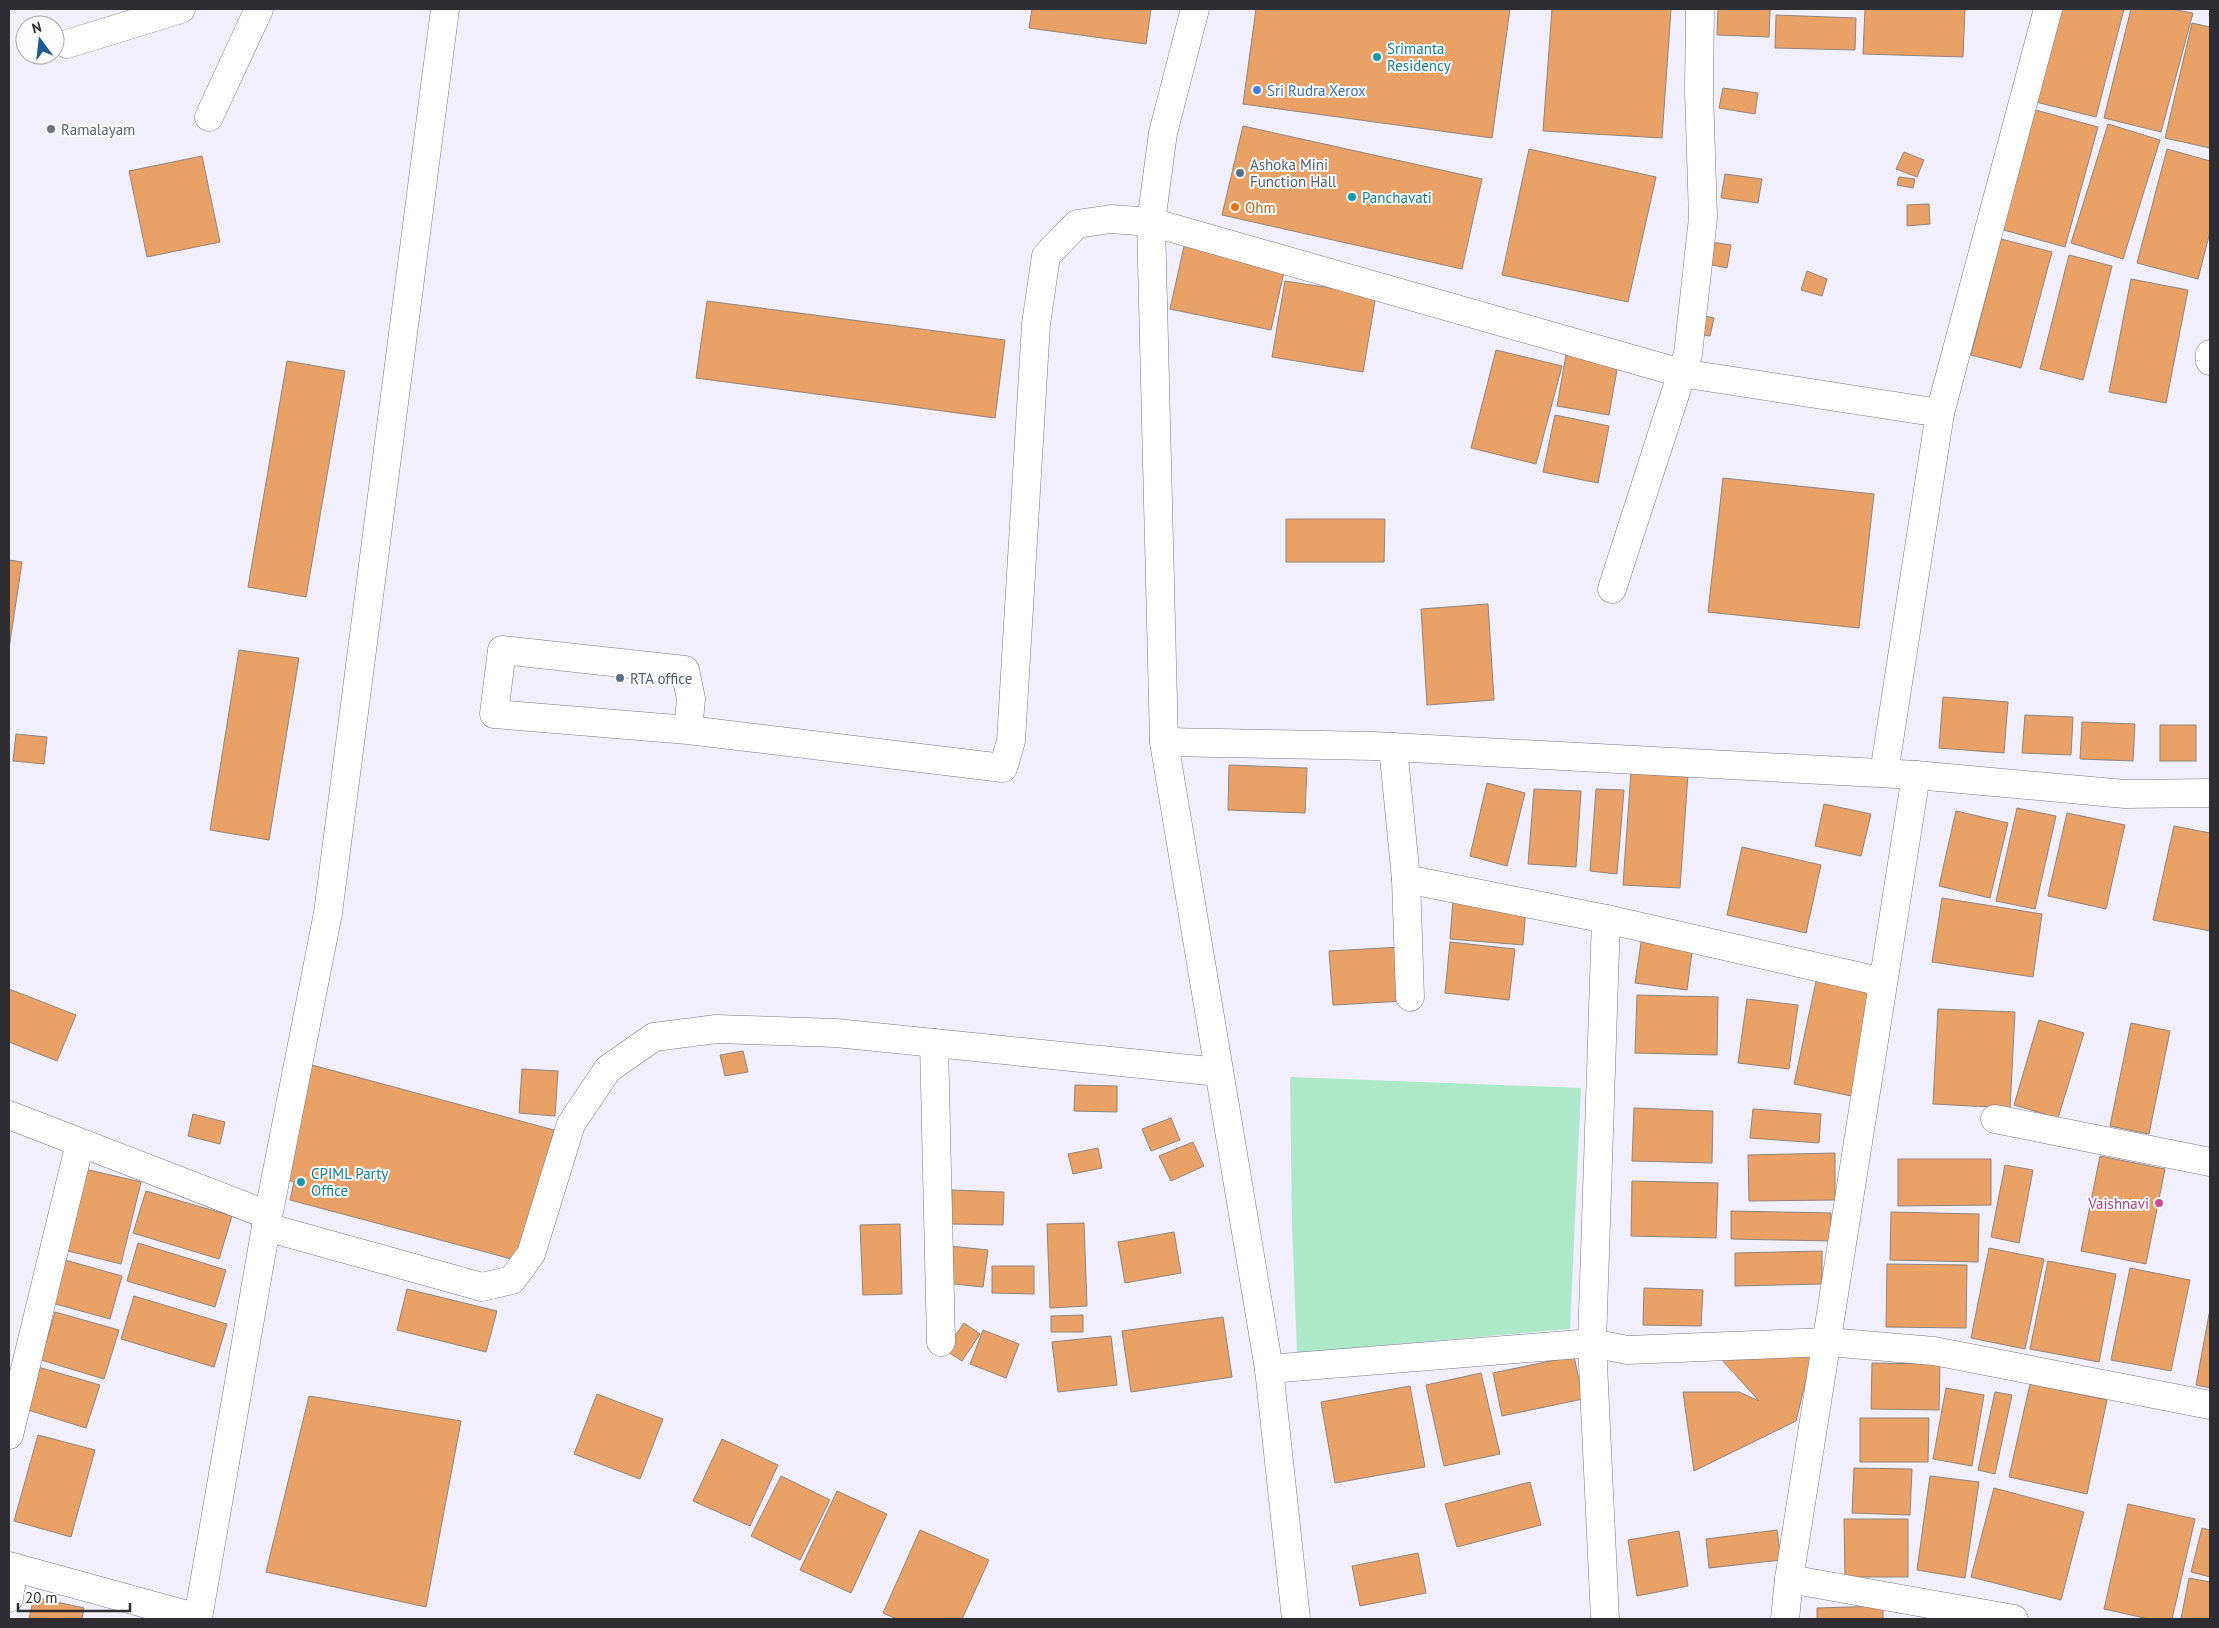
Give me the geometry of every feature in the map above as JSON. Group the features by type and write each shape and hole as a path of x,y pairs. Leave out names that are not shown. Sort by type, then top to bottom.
{"street":[{"path":"67,44 180,9"},
{"path":"209,117 259,9"},
{"path":"9,1598 11,1567 200,1619 267,1221 328,913 445,9"},
{"path":"1195,9 1163,133 1151,222 1164,742 1269,1369 1296,1619"},
{"path":"1612,589 1688,354 1703,218 1700,9"},
{"path":"1884,773 1940,413 2048,9"},
{"path":"688,730 691,699 685,670 502,650 494,714 688,730 1003,768 1010,741 1036,324 1046,256 1077,224 1111,219 1151,222 1681,374 1940,413"},
{"path":"2210,354 2210,362"},
{"path":"1164,742 1393,747 1916,775 2125,794 2210,793"},
{"path":"1393,747 1406,878 1410,997"},
{"path":"1785,1619 1789,1580 1916,775"},
{"path":"1406,878 1606,920 1883,982"},
{"path":"1605,1619 1592,1343 1606,920"},
{"path":"9,1115 80,1142 267,1221 482,1287 512,1280 531,1254 571,1124 608,1069 654,1037 716,1029 836,1033 1219,1072"},
{"path":"934,1043 941,1342"},
{"path":"1996,1119 2210,1162"},
{"path":"9,1435 80,1142"},
{"path":"1269,1369 1592,1343 1627,1350 1828,1342 1934,1351 2210,1406"},
{"path":"1789,1580 2014,1619"}],"green space":[{"path":"1290,1077 1581,1088 1570,1329 1297,1353 1292,1225"}],"building":[{"path":"1032,9 1151,9 1146,44 1029,28"},
{"name":"Srimanta Residency","path":"1256,9 1510,9 1492,138 1243,104"},
{"path":"1552,9 1671,9 1662,138 1543,131"},
{"path":"1718,9 1770,9 1769,37 1717,35"},
{"path":"1865,9 1965,9 1963,57 1863,54"},
{"path":"2056,9 2124,9 2096,117 2032,101"},
{"path":"2131,9 2171,9 2193,13 2161,132 2104,118"},
{"path":"1776,15 1856,18 1855,50 1775,48"},
{"path":"2192,23 2210,27 2210,148 2165,138"},
{"path":"1723,88 1758,93 1755,114 1719,108"},
{"path":"2032,109 2098,127 2065,247 2000,229"},
{"path":"2108,124 2160,140 2123,259 2071,243"},
{"name":"Panchavati","path":"1243,126 1482,179 1462,269 1222,215"},
{"path":"1529,149 1656,177 1628,302 1502,275"},
{"path":"2167,149 2210,161 2210,232 2198,279 2137,263"},
{"path":"1904,152 1924,160 1917,177 1896,169"},
{"path":"202,156 220,242 147,257 129,171"},
{"path":"1725,174 1762,179 1758,203 1721,198"},
{"path":"1899,177 1915,179 1913,188 1897,185"},
{"path":"1929,204 1930,224 1907,226 1907,205"},
{"path":"2001,239 2052,252 2021,368 1971,355"},
{"path":"1185,242 1286,263 1271,330 1170,309"},
{"path":"1711,242 1731,245 1727,268 1707,264"},
{"path":"2069,255 2112,266 2083,380 2040,369"},
{"path":"1807,271 1827,279 1822,296 1801,290"},
{"path":"2131,279 2188,290 2166,403 2109,392"},
{"path":"1285,281 1376,295 1363,372 1272,357"},
{"path":"707,301 1005,340 995,418 696,378"},
{"path":"1696,314 1714,318 1710,336 1693,333"},
{"path":"1496,350 1562,366 1536,464 1471,448"},
{"path":"1566,355 1618,364 1609,415 1557,406"},
{"path":"287,361 345,371 306,597 248,587"},
{"path":"1555,415 1609,426 1598,483 1543,472"},
{"path":"1723,478 1874,494 1859,628 1708,612"},
{"path":"1286,519 1385,519 1384,562 1286,562"},
{"path":"9,560 22,562 9,649"},
{"path":"1488,604 1494,700 1427,705 1421,609"},
{"path":"239,650 299,658 269,840 210,830"},
{"path":"1943,697 2008,702 2004,753 1939,748"},
{"path":"2025,715 2073,717 2071,755 2022,753"},
{"path":"2082,722 2135,724 2133,761 2080,759"},
{"path":"2160,725 2196,725 2196,761 2160,761"},
{"path":"16,734 47,737 44,764 13,761"},
{"path":"1229,765 1307,768 1305,813 1228,810"},
{"path":"1631,771 1688,774 1680,888 1623,885"},
{"path":"1487,783 1525,793 1507,866 1470,856"},
{"path":"1534,789 1581,791 1576,867 1528,864"},
{"path":"1596,789 1624,790 1617,874 1590,871"},
{"path":"1824,804 1871,814 1861,856 1815,846"},
{"path":"2017,808 2056,816 2035,909 1996,901"},
{"path":"1956,811 2008,823 1990,898 1939,886"},
{"path":"2067,813 2125,825 2106,909 2048,896"},
{"path":"2174,826 2210,833 2210,931 2153,920"},
{"path":"1742,847 1821,865 1806,933 1727,915"},
{"path":"1942,898 2042,914 2033,977 1932,962"},
{"path":"1453,900 1526,906 1523,945 1450,939"},
{"path":"1642,936 1693,944 1687,990 1635,983"},
{"path":"1450,942 1515,949 1509,1000 1445,993"},
{"path":"1401,947 1404,1001 1333,1005 1329,951"},
{"path":"1817,977 1879,990 1856,1097 1794,1084"},
{"path":"9,989 76,1015 57,1061 9,1042"},
{"path":"1637,995 1718,997 1717,1055 1635,1053"},
{"path":"1747,999 1798,1005 1789,1069 1738,1063"},
{"path":"1938,1009 2015,1012 2010,1108 1933,1104"},
{"path":"2039,1020 2084,1033 2058,1118 2014,1105"},
{"path":"2131,1023 2170,1031 2149,1134 2110,1126"},
{"path":"743,1051 748,1072 725,1076 720,1055"},
{"path":"312,1065 554,1130 519,1261 290,1200 294,1182 282,1178"},
{"path":"522,1069 558,1071 555,1116 519,1113"},
{"path":"1075,1085 1117,1086 1117,1112 1074,1111"},
{"path":"1634,1108 1713,1111 1712,1163 1632,1161"},
{"path":"1753,1109 1821,1114 1819,1143 1750,1138"},
{"path":"193,1114 225,1122 220,1144 188,1136"},
{"path":"1171,1118 1180,1140 1151,1151 1142,1129"},
{"path":"1193,1142 1204,1166 1171,1181 1159,1156"},
{"path":"1098,1148 1102,1168 1073,1174 1068,1154"},
{"path":"1835,1153 1835,1200 1749,1201 1748,1155"},
{"path":"2100,1156 2165,1169 2146,1264 2081,1251"},
{"path":"1898,1159 1991,1159 1991,1205 1898,1206"},
{"path":"2005,1165 2033,1170 2019,1243 1991,1237"},
{"path":"76,1167 141,1182 121,1264 56,1248"},
{"path":"1632,1181 1718,1183 1716,1238 1631,1236"},
{"path":"952,1190 1004,1192 1003,1225 951,1224"},
{"path":"146,1191 232,1216 219,1259 133,1233"},
{"path":"1731,1211 1831,1213 1831,1241 1731,1239"},
{"path":"1891,1212 1979,1214 1978,1262 1890,1260"},
{"path":"1084,1223 1087,1306 1050,1308 1047,1224"},
{"path":"900,1224 902,1294 863,1295 860,1225"},
{"path":"1174,1232 1181,1273 1125,1283 1118,1242"},
{"path":"138,1243 226,1270 215,1307 127,1281"},
{"path":"950,1246 988,1250 983,1287 945,1283"},
{"path":"1989,1248 2044,1259 2025,1349 1971,1338"},
{"path":"1822,1251 1822,1284 1735,1286 1735,1253"},
{"path":"65,1260 122,1276 110,1319 52,1303"},
{"path":"2048,1261 2116,1274 2099,1362 2030,1349"},
{"path":"1887,1264 1967,1265 1966,1328 1886,1327"},
{"path":"992,1266 1034,1266 1034,1294 992,1293"},
{"path":"2130,1268 2190,1280 2171,1371 2111,1360"},
{"path":"1644,1288 1703,1290 1701,1326 1643,1325"},
{"path":"407,1289 497,1311 486,1352 397,1330"},
{"path":"134,1296 227,1324 214,1367 121,1339"},
{"path":"2210,1309 2210,1388 2196,1385"},
{"path":"55,1312 119,1330 104,1379 41,1360"},
{"path":"1083,1315 1083,1332 1051,1332 1051,1316"},
{"path":"1223,1317 1232,1377 1131,1392 1122,1331"},
{"path":"964,1323 980,1334 962,1361 945,1350"},
{"path":"983,1330 1019,1344 1006,1378 970,1364"},
{"path":"1111,1336 1117,1385 1058,1392 1052,1342"},
{"path":"1812,1355 1796,1421 1694,1471 1683,1392 1739,1392 1759,1401 1722,1360"},
{"path":"1574,1356 1583,1399 1502,1416 1493,1373"},
{"path":"1872,1363 1940,1364 1939,1410 1871,1409"},
{"path":"38,1367 100,1385 86,1428 25,1409"},
{"path":"1481,1373 1500,1454 1444,1466 1426,1385"},
{"path":"2030,1384 2107,1400 2087,1494 2009,1477"},
{"path":"1410,1386 1425,1467 1335,1483 1321,1402"},
{"path":"1946,1388 1984,1395 1972,1466 1933,1459"},
{"path":"1995,1392 2012,1395 1995,1474 1978,1470"},
{"path":"597,1394 663,1419 640,1479 574,1454"},
{"path":"309,1396 461,1421 426,1607 266,1572"},
{"path":"1860,1418 1929,1418 1928,1462 1860,1462"},
{"path":"38,1435 95,1450 71,1537 14,1521"},
{"path":"722,1439 778,1465 750,1526 693,1501"},
{"path":"1854,1468 1912,1469 1910,1515 1852,1513"},
{"path":"781,1476 830,1500 800,1560 751,1536"},
{"path":"1930,1476 1979,1482 1965,1578 1917,1570"},
{"path":"1530,1482 1541,1525 1457,1547 1445,1504"},
{"path":"1994,1488 2084,1512 2061,1600 1971,1577"},
{"path":"837,1491 887,1514 851,1593 800,1570"},
{"path":"2128,1504 2195,1519 2172,1619 2149,1619 2104,1609"},
{"path":"1844,1519 1908,1519 1908,1577 1845,1577"},
{"path":"2202,1528 2210,1530 2210,1577 2191,1572"},
{"path":"920,1530 989,1560 962,1619 897,1619 883,1613"},
{"path":"1777,1530 1781,1560 1709,1568 1706,1539"},
{"path":"1679,1531 1688,1586 1637,1596 1628,1540"},
{"path":"1418,1553 1426,1593 1360,1606 1352,1566"},
{"path":"2189,1578 2210,1582 2210,1619 2181,1619"},
{"path":"34,1597 84,1608 82,1619 29,1619"},
{"path":"1883,1606 1883,1619 1817,1619 1817,1608"}],"place":[{"name":"Srimanta Residency","path":"1377,57"},
{"name":"Sri Rudra Xerox","path":"1257,90"},
{"name":"Ramalayam","path":"51,129"},
{"name":"Ashoka Mini Function Hall","path":"1240,173"},
{"name":"Panchavati","path":"1352,197"},
{"name":"Ohm","path":"1235,207"},
{"name":"RTA office","path":"620,678"},
{"name":"CPIML Party Office","path":"301,1182"},
{"name":"Vaishnavi","path":"2159,1203"}]}
